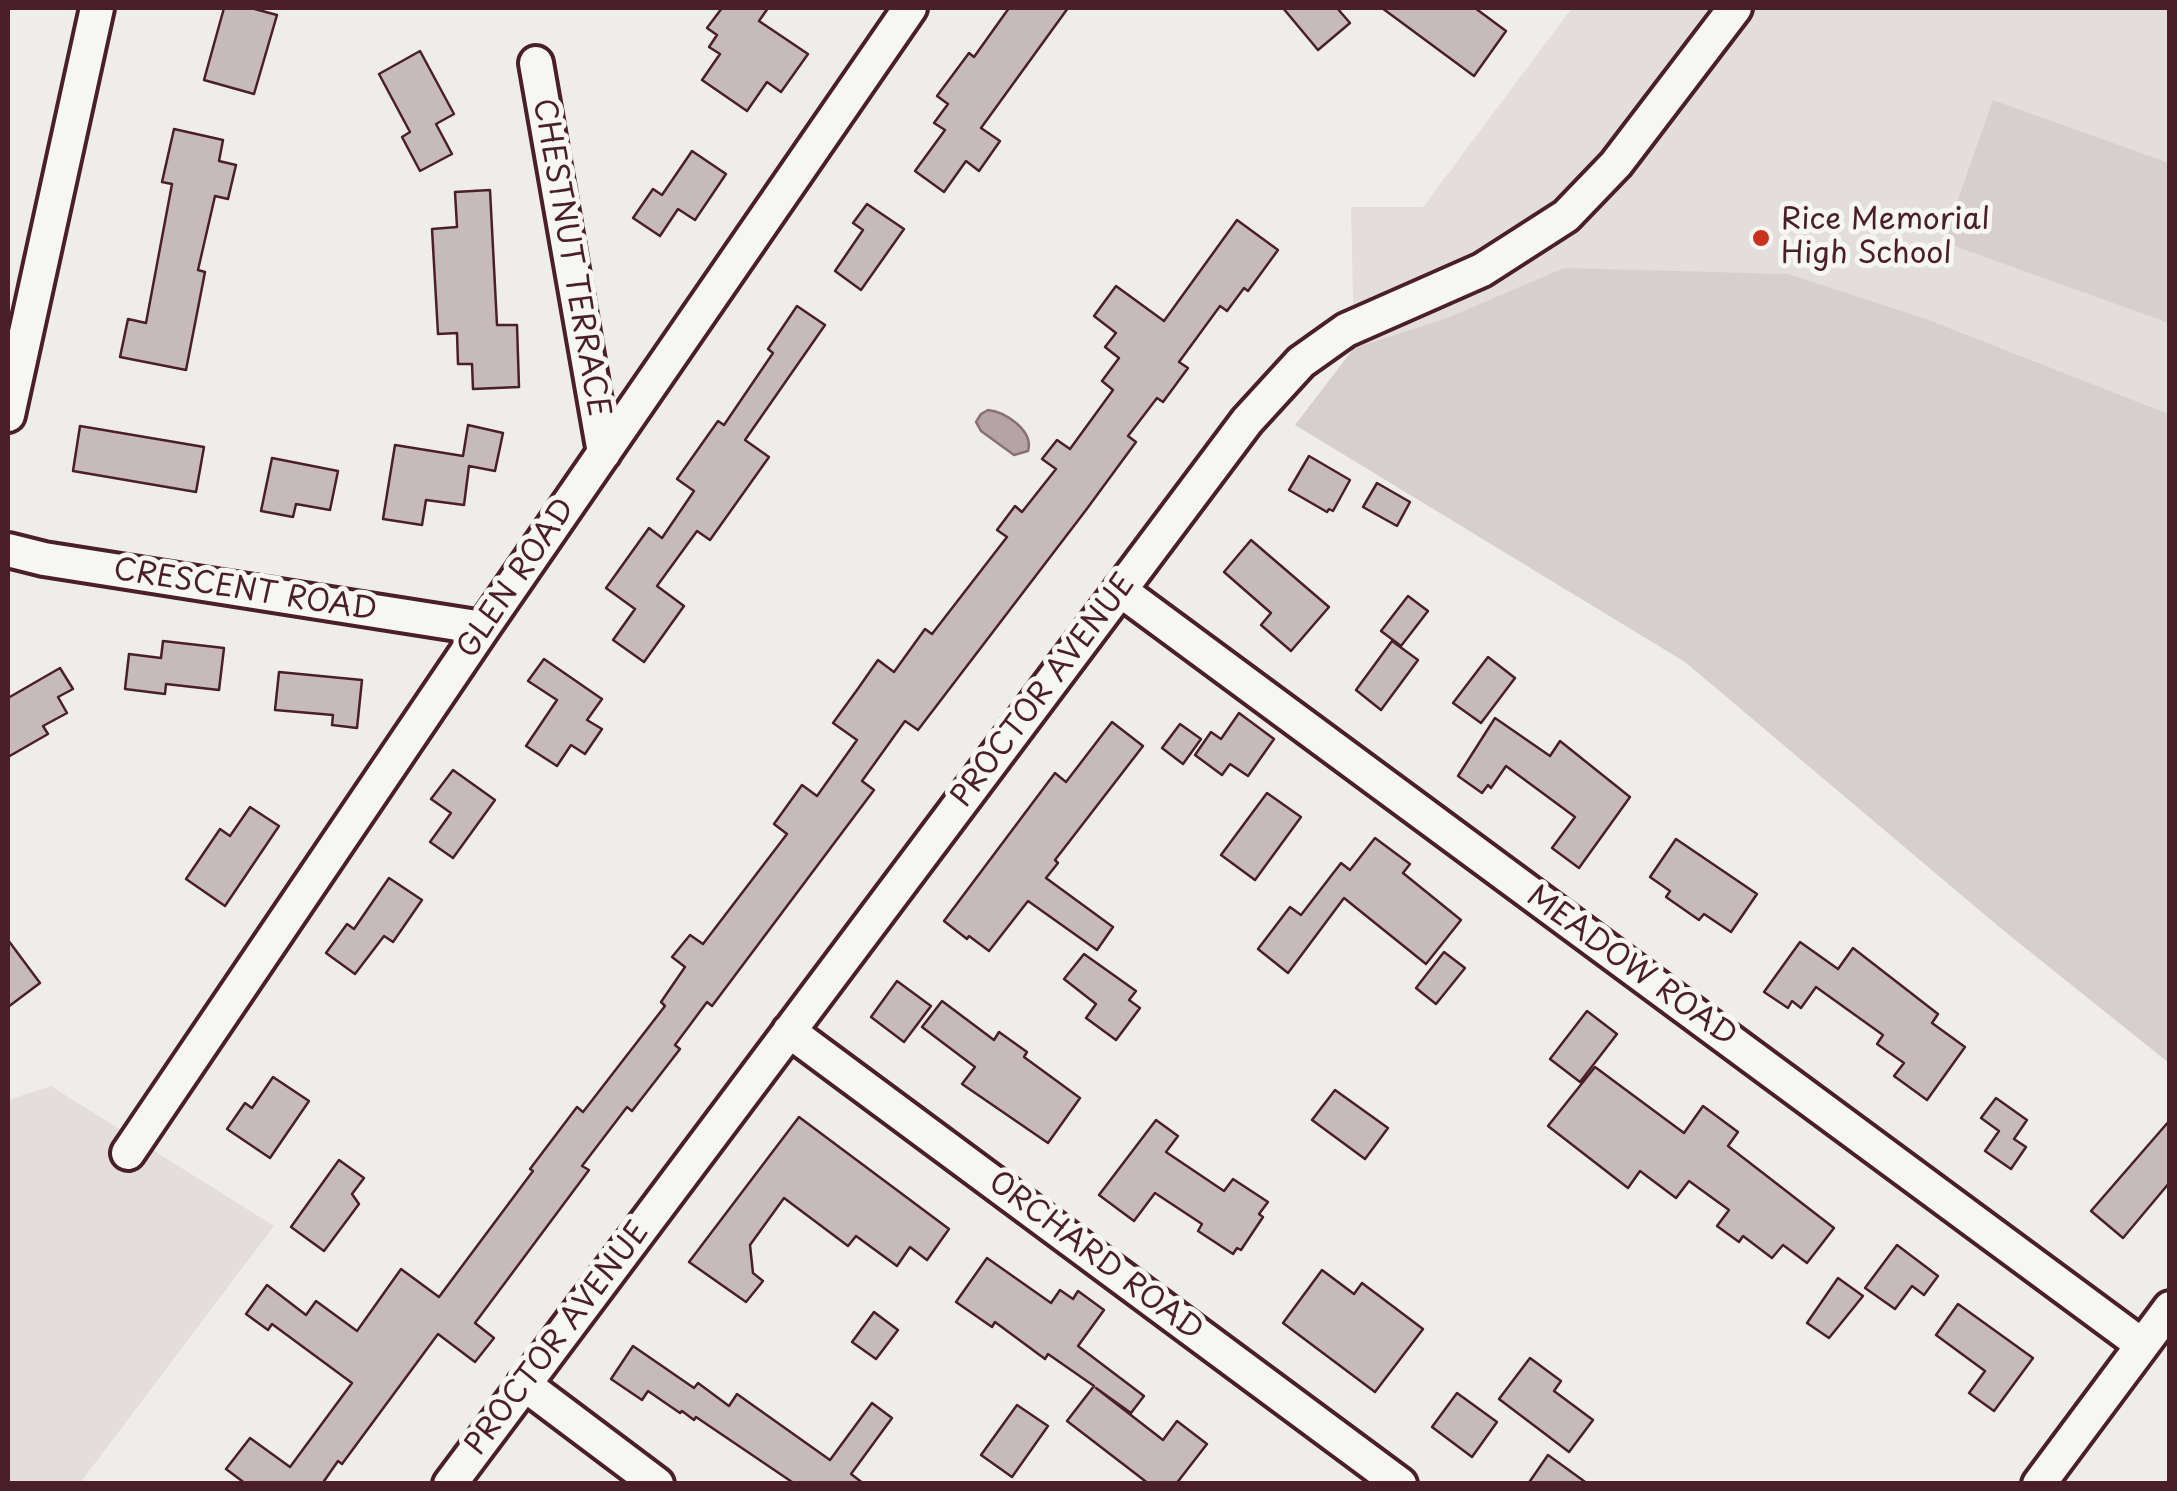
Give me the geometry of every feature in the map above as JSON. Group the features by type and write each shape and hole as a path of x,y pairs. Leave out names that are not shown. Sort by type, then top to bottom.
{"street":[{"path":"8,415 97,8"},
{"name":"GLEN ROAD","path":"128,1152 910,8"},
{"name":"PROCTOR AVENUE","path":"450,1484 1247,420 1302,362 1346,330 1482,270 1566,216 1616,164 1735,8"},
{"name":"CHESTNUT TERRACE","path":"536,63 604,453"},
{"name":"CRESCENT ROAD","path":"8,550 44,559 483,628"},
{"name":"MEADOW ROAD","path":"1120,590 2142,1345"},
{"name":"ORCHARD ROAD","path":"789,1031 1400,1484"},
{"path":"2039,1484 2170,1308"},
{"path":"524,1384 657,1484"}],"shaded area":[{"name":"Rice Memorial High School","path":"1572,8 2169,8 2169,414 1929,320 1447,318 1354,348 1351,207 1423,207"},
{"path":"1993,100 2169,163 2169,323 1943,242"},
{"path":"1564,268 1788,274 1929,320 2169,414 2169,1063 2004,931 1685,662 1295,425 1354,348 1447,318"},
{"path":"988,410 1003,414 1023,430 1028,451 1014,455 981,431 976,422"},
{"path":"51,1086 274,1226 80,1483 8,1484 8,1100"}],"building":[{"path":"224,8 251,8 277,15 254,94 204,80"},
{"path":"722,8 768,8 759,21 808,54 781,92 767,82 747,111 702,80 720,54 709,47 717,35 707,28"},
{"path":"1009,8 1068,8 981,128 1000,141 979,171 966,161 944,192 915,171 945,130 934,123 948,104 937,96 969,53 974,57"},
{"path":"1283,8 1337,8 1350,23 1318,50"},
{"path":"1382,8 1475,8 1506,31 1474,76"},
{"path":"420,51 454,114 436,124 452,154 420,171 402,137 410,132 379,74"},
{"path":"174,129 223,140 219,161 236,165 228,199 215,196 198,270 205,272 186,370 120,357 128,319 146,323 172,184 162,182"},
{"path":"692,151 726,174 695,220 678,209 660,236 633,218 653,189 662,195"},
{"path":"490,190 497,325 517,325 519,387 473,389 472,364 458,364 457,333 438,334 432,229 457,227 455,192"},
{"path":"867,204 904,229 861,290 835,271 863,230 853,223"},
{"path":"1237,220 1278,250 1248,291 1244,288 1227,311 1220,306 1179,362 1188,368 1163,402 1157,398 1128,436 1136,442 1086,510 918,730 905,721 862,781 874,790 712,1006 707,1002 675,1045 680,1049 632,1111 627,1107 582,1166 589,1170 475,1323 494,1338 475,1362 438,1334 342,1464 338,1461 322,1484 246,1484 226,1469 250,1438 290,1467 352,1383 272,1324 268,1330 246,1314 267,1285 306,1315 316,1301 357,1331 401,1269 439,1297 577,1107 583,1112 665,1006 661,1002 685,967 672,957 690,935 703,944 787,834 774,824 802,785 817,796 857,740 833,723 878,660 894,672 925,629 932,634 1007,537 997,530 1015,506 1022,512 1056,469 1042,459 1057,440 1070,449 1113,390 1102,381 1119,358 1105,347 1116,333 1094,316 1116,286 1164,321"},
{"path":"797,306 825,325 745,440 769,457 710,540 697,531 657,586 684,606 644,662 613,640 635,609 606,588 649,528 662,538 694,491 677,479 718,421 724,425 773,353 768,349"},
{"path":"468,425 503,433 495,471 469,466 464,505 426,500 422,525 383,519 395,445 463,456"},
{"path":"80,426 204,447 196,492 73,471"},
{"path":"1309,456 1350,480 1333,511 1327,512 1289,490"},
{"path":"272,458 338,471 330,510 296,504 293,517 261,511"},
{"path":"1377,483 1410,502 1397,526 1363,507"},
{"path":"1251,540 1329,607 1291,651 1261,625 1271,613 1224,572"},
{"path":"1408,596 1428,611 1401,646 1381,631"},
{"path":"163,641 224,648 219,690 166,684 165,694 125,689 129,654 161,658"},
{"path":"1392,641 1418,660 1381,710 1356,690"},
{"path":"1488,657 1515,678 1481,723 1453,703"},
{"path":"544,659 602,699 587,720 602,729 585,754 571,745 557,766 526,746 557,700 528,681"},
{"path":"60,668 73,689 58,697 67,713 43,726 48,734 8,757 8,698"},
{"path":"279,672 362,680 357,728 332,725 333,715 275,710"},
{"path":"1239,713 1274,739 1248,776 1230,764 1222,775 1195,755 1211,732 1221,739"},
{"path":"1495,718 1550,756 1560,741 1630,797 1579,868 1552,848 1575,817 1506,766 1491,788 1488,785 1482,793 1458,776"},
{"path":"1112,722 1143,746 1055,860 1058,863 1046,878 1113,927 1097,950 1028,901 989,951 969,936 967,939 944,921 1055,773 1066,782"},
{"path":"1180,724 1201,739 1183,764 1162,748"},
{"path":"453,770 495,800 453,858 430,842 451,813 431,799"},
{"path":"1267,793 1301,817 1255,880 1221,855"},
{"path":"250,807 279,826 225,906 186,879 220,829 230,836"},
{"path":"1375,838 1410,864 1403,873 1461,920 1426,964 1344,898 1288,973 1258,949 1290,907 1301,915 1341,863 1350,870"},
{"path":"1676,839 1757,894 1731,932 1704,914 1699,920 1666,897 1670,891 1650,877"},
{"path":"389,878 422,900 393,942 384,936 355,974 326,953 347,924 354,929"},
{"path":"8,940 40,983 8,1007"},
{"path":"1800,942 1838,969 1853,948 1938,1014 1932,1023 1965,1047 1927,1100 1894,1076 1904,1063 1877,1044 1883,1035 1816,987 1801,1008 1792,1001 1788,1008 1764,992"},
{"path":"1444,952 1465,968 1436,1004 1416,988"},
{"path":"1084,954 1136,991 1129,1000 1140,1008 1116,1040 1086,1018 1096,1004 1064,979"},
{"path":"897,981 931,1006 904,1042 871,1017"},
{"path":"942,1001 994,1040 999,1032 1027,1052 1024,1057 1080,1098 1048,1143 962,1084 975,1067 922,1027"},
{"path":"1587,1011 1617,1034 1580,1082 1550,1059"},
{"path":"1595,1067 1684,1133 1703,1106 1738,1132 1728,1146 1834,1228 1807,1263 1783,1245 1772,1258 1743,1236 1739,1242 1717,1226 1729,1210 1689,1181 1676,1198 1640,1171 1628,1188 1548,1126"},
{"path":"273,1077 309,1101 270,1158 227,1129 245,1103 252,1108"},
{"path":"1335,1090 1388,1128 1365,1159 1312,1120"},
{"path":"1996,1098 2027,1120 2014,1139 2026,1147 2011,1169 1985,1151 1999,1131 1981,1118"},
{"path":"799,1117 949,1229 927,1260 910,1247 897,1266 856,1236 848,1246 784,1198 750,1245 753,1273 763,1281 746,1302 689,1262"},
{"path":"1156,1120 1178,1136 1166,1152 1224,1191 1233,1179 1268,1202 1241,1250 1237,1248 1233,1254 1198,1231 1202,1224 1155,1193 1134,1221 1099,1195"},
{"path":"2170,1120 2170,1182 2123,1238 2091,1211"},
{"path":"339,1160 364,1178 352,1194 359,1204 324,1251 291,1227"},
{"path":"1897,1245 1938,1276 1924,1295 1912,1286 1895,1309 1865,1288"},
{"path":"987,1258 1051,1303 1060,1290 1073,1299 1078,1291 1104,1310 1078,1346 1144,1396 1131,1413 1096,1388 1163,1440 1177,1421 1207,1444 1176,1484 1149,1484 1067,1421 1094,1386 1048,1354 1045,1359 995,1322 992,1327 956,1302"},
{"path":"1322,1270 1354,1294 1362,1283 1423,1329 1375,1392 1283,1323"},
{"path":"1838,1278 1863,1296 1829,1338 1807,1323"},
{"path":"1958,1304 2033,1358 1994,1411 1969,1393 1985,1371 1936,1335"},
{"path":"874,1312 898,1330 876,1359 852,1342"},
{"path":"633,1346 694,1388 698,1383 729,1406 737,1394 830,1460 872,1403 892,1418 851,1474 864,1484 795,1484 696,1417 694,1420 680,1413 648,1391 642,1400 611,1379"},
{"path":"1530,1358 1561,1381 1554,1391 1593,1420 1569,1452 1499,1399"},
{"path":"1457,1393 1497,1422 1472,1457 1432,1427"},
{"path":"1017,1405 1048,1426 1012,1477 981,1455"},
{"path":"1548,1455 1588,1484 1528,1484"}],"place":[{"name":"Rice Memorial High School","path":"1761,238"}]}
